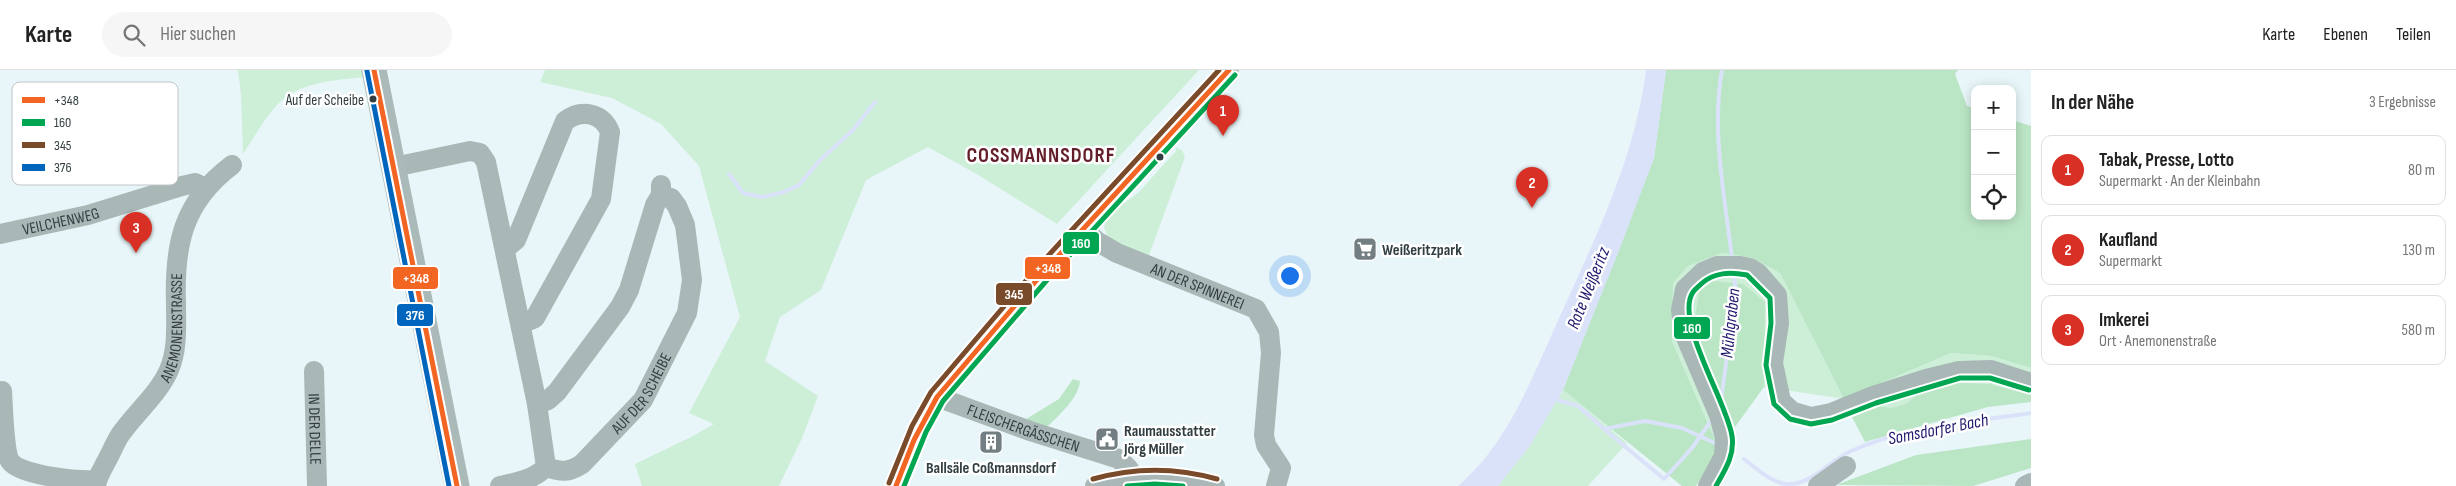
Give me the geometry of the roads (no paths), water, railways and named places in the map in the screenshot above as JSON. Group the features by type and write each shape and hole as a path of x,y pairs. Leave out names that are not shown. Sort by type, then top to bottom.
{"main road":[{"path":"374,70 437,394 457,486"}],"street":[{"path":"896,486 914,440 937,397 979,345 1228,70"},
{"path":"505,249 516,240 565,121 573,115 585,113 598,116 606,124 610,132 601,199 535,318 521,324"},
{"path":"394,167 449,154 470,152 480,153 486,162 537,404 546,467 539,474 528,479 500,486"},
{"name":"ANEMONENSTRASSE","path":"96,483 120,435 168,372 174,354 177,332 177,247 185,224 201,193 215,178 232,165"},
{"name":"VEILCHENWEG","path":"0,234 88,215 195,183 201,186 201,193"},
{"name":"AUF DER SCHEIBE","path":"537,404 548,400 557,392 620,307 629,290 661,190 677,206 685,225 692,280 687,313 643,400 582,464 572,471 563,472 546,467"},
{"name":"AN DER SPINNEREI","path":"1083,229 1098,242 1118,253 1256,309 1269,332 1270,353 1264,435 1278,477"},
{"path":"1708,486 1724,456 1725,438 1716,408 1684,333 1681,310 1685,289 1703,272 1717,266 1740,266 1758,273 1778,295 1779,323 1773,363 1781,401 1793,412 1811,416 1831,413 1890,390 1959,371 1991,370 2031,383"},
{"name":"IN DER DELLE","path":"314,371 317,486"},
{"path":"2,391 9,460 16,466 37,473 96,483"},
{"name":"FLEISCHERGÄSSCHEN","path":"937,397 1012,425 1119,460 1129,469 1130,477"},
{"path":"1818,486 1846,466"},
{"path":"1095,486 1130,477 1174,477 1216,486"},
{"path":"2025,486 2031,483"}],"water":[{"name":"Rote Weißeritz","path":"1646,70 1666,70 1654,158 1563,390 1529,447 1498,486 1458,486 1492,449 1506,429 1540,362 1612,196 1633,134"}],"waterway":[{"name":"Mühlgraben","path":"1722,70 1719,93 1718,141 1732,259"},
{"path":"729,174 743,193 762,197 784,192 799,185 820,160 853,130 875,102"},
{"name":"Mühlgraben","path":"1721,400 1736,291 1733,271"},
{"name":"Somsdorfer Bach","path":"1554,399 1578,406 1604,429 1645,421 1682,428 1717,444"},
{"name":"Somsdorfer Bach","path":"1744,459 1774,481 1795,484 1812,477 1849,452 1893,436 1938,426 2031,413"},
{"name":"Mühlgraben","path":"1604,429 1664,479 1692,448 1713,418"}],"place":[{"name":"Auf der Scheibe","path":"373,99"},
{"name":"Tabak, Presse, Lotto","path":"1223,136"},
{"name":"Kaufland","path":"1532,208"},
{"name":"Weißeritzpark","path":"1365,249"},
{"name":"Imkerei","path":"136,253"},
{"name":"Raumausstatter Jörg Müller","path":"1107,439"},
{"name":"Ballsäle Coßmannsdorf","path":"991,442"}],"district":[{"name":"COSSMANNSDORF","path":"1041,155"}]}
